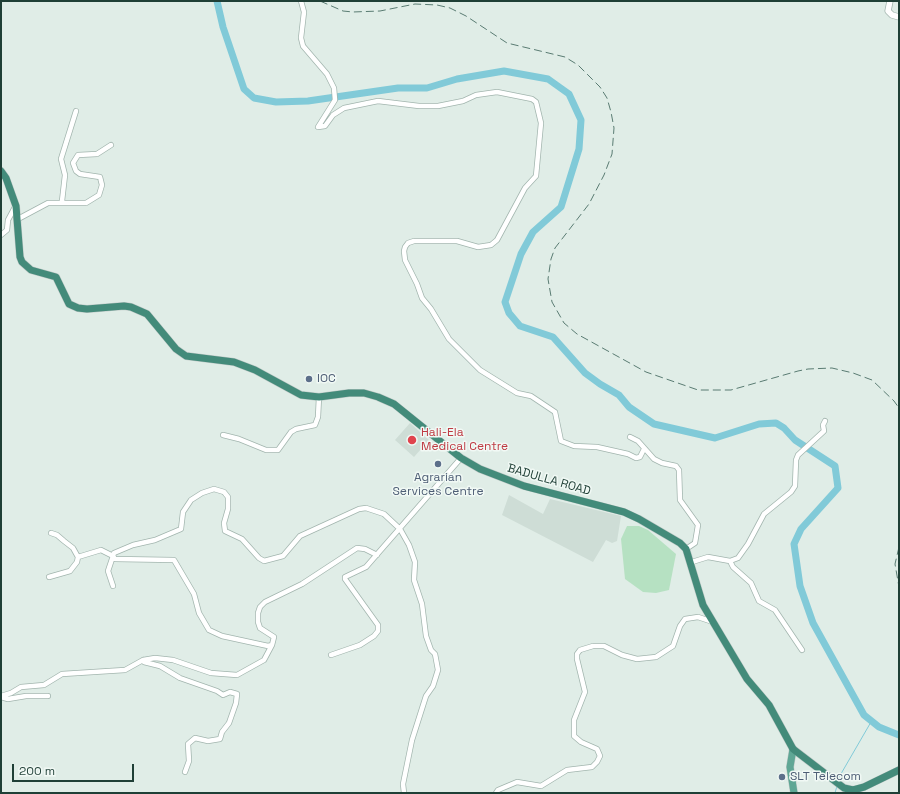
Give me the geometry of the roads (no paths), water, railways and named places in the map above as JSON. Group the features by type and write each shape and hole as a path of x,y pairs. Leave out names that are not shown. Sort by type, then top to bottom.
{"highway":[{"name":"BADULLA ROAD","path":"1,171 6,178 16,206 20,257 22,262 31,270 56,277 69,304 78,308 88,309 124,306 131,307 148,314 176,349 186,356 234,362 255,370 291,390 309,397 319,397 348,392 364,393 378,397 394,404 461,458 480,469 524,486 624,512 653,527 686,549"},
{"path":"686,549 692,562 703,605 747,679 769,705 793,749 844,788 853,792 899,770"}],"main road":[{"path":"793,749 790,767 794,793"}],"street":[{"path":"301,1 304,12 301,38 303,46 327,74 334,88 335,100 318,127 325,126 333,115 344,108 378,101 419,106 438,106 463,101 476,95 497,92 532,98 536,102 541,123 541,140 536,176 525,188 497,240 492,245 478,247 457,241 408,242 404,252 405,260 422,298 431,309 449,339 480,370 517,394 531,396 555,412 558,435 561,441 574,446 597,447 612,450 628,454 636,458 640,457 644,448"},
{"path":"890,1 888,11 892,15 899,17"},
{"path":"62,201 65,175 61,159 76,110"},
{"path":"18,219 48,202 62,201 86,203 99,195 102,185 100,177 80,174 76,171 73,163 78,155 97,154 111,145"},
{"path":"1,235 7,230 8,220 16,206"},
{"path":"223,435 239,439 266,450 278,450 296,429 314,425 318,417 319,397"},
{"path":"692,562 708,557 730,560 738,558 742,554 764,514 791,492 795,486 796,460 798,455 824,431 823,425 825,421"},
{"path":"630,437 638,441 654,459 662,463 676,466 679,470 680,500 698,525 695,543 686,549"},
{"path":"331,655 360,645 374,636 378,631 378,625 369,610 345,577 366,567 461,458"},
{"path":"113,586 108,571 114,553 133,544 154,540 181,529 183,512 191,500 214,488 224,492 228,497 228,509 224,523 225,531 242,539 259,558 264,561 283,556 300,536 359,509 366,508 384,514 400,529 409,545 415,562 414,580 422,604 426,636 431,650 436,654 438,670 433,686 426,696 412,740 403,784 404,793"},
{"path":"49,577 70,571 77,562 78,557 73,548 51,533"},
{"path":"1,696 11,693 21,687 44,685 62,674 126,670 143,660 155,658 173,660 211,673 237,675 264,660 272,645 274,637 260,628 258,622 260,607 265,602 302,584 357,548 365,549 377,555"},
{"path":"78,557 101,550 113,556 115,559 174,560 194,594 200,612 210,630 222,636 268,646 272,645"},
{"path":"730,560 733,566 751,583 759,601 775,610 802,650"},
{"path":"496,793 498,790 517,782 541,786 567,770 592,767 597,762 600,756 597,749 581,742 574,736 574,720 585,692 577,659 577,654 580,650 593,646 604,646 622,655 637,658 656,657 673,646 680,626 685,619 698,616 713,622"},
{"path":"143,660 144,662 160,666 180,678 217,691 223,695 230,692 237,694 236,703 229,723 222,732 220,739 208,741 195,738 188,744 189,761 185,772"},
{"path":"1,696 8,699 26,696 48,696"}],"waterway":[{"path":"217,1 223,27 244,89 254,98 276,102 308,101 398,88 427,88 457,79 504,71 548,79 569,94 581,120 579,149 561,207 533,232 521,254 505,302 509,313 520,326 553,337 585,373 619,395 629,407 654,424 715,438 759,424 776,423 784,428 795,440 835,466 838,488 801,529 794,544 800,586 813,623 864,715 879,727 899,735"},
{"path":"838,779 871,722"},
{"path":"835,793 837,786"}],"railway":[{"path":"320,1 343,11 353,12 380,11 415,4 437,5 450,8 466,16 507,43 565,57 578,65 600,87 607,98 614,128 612,154 604,175 589,204 555,248 551,259 548,279 552,302 564,323 577,334 646,372 698,390 731,390 798,371 832,368 853,373 872,380 894,401 899,408"},
{"path":"899,547 895,564 899,587"}],"place":[{"name":"IOC","path":"309,379"},
{"name":"Hali-Ela Medical Centre","path":"412,440"},
{"name":"Agrarian Services Centre","path":"438,464"},
{"name":"SLT Telecom","path":"782,777"}]}
